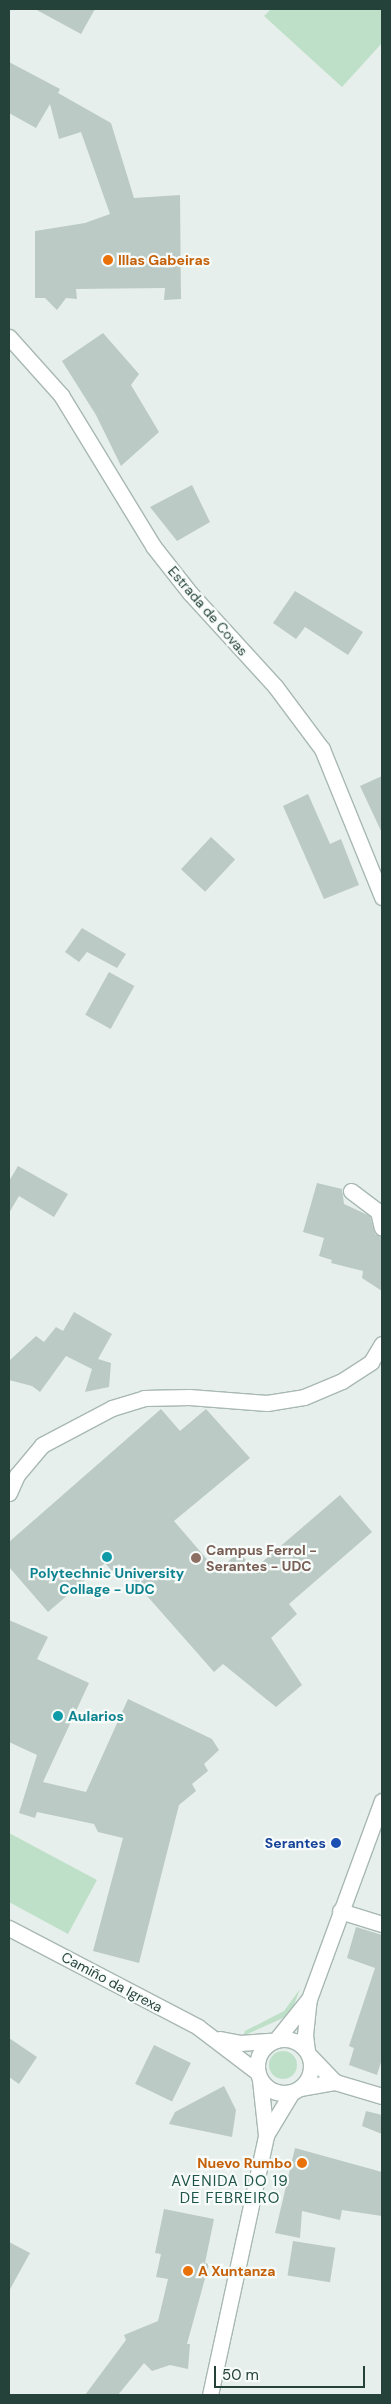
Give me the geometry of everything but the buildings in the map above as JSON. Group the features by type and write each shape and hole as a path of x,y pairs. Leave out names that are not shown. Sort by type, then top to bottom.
{"main road":[{"name":"Estrada de Covas","path":"9,337 61,395 153,546 309,729 333,770 382,897"},
{"path":"351,1191 378,1211 382,1228"},
{"path":"9,1492 18,1475 42,1445 112,1408 144,1398 189,1397 267,1403 304,1397 342,1381 371,1362 382,1344"},
{"path":"266,2135 296,2090 310,2073 305,2035 309,1999 382,1801"},
{"path":"340,1911 382,1924"},
{"name":"Camiño da Igrexa","path":"9,1928 214,2037"},
{"path":"210,2395 266,2135 258,2076 259,2054 274,2040 309,1999"},
{"path":"214,2037 240,2043 289,2039 308,2053 335,2082"},
{"path":"214,2037 274,2092 296,2090 335,2082 382,2096"}],"green space":[{"path":"271,9 382,9 382,43 342,87 264,16"},
{"path":"9,1833 97,1880 68,1934 9,1902"},
{"path":"300,1989 294,2005 283,2018 243,2036 245,2031 284,2011"},
{"path":"283,2051 293,2055 297,2065 293,2075 283,2079 273,2075 269,2065 273,2055"}],"place":[{"name":"Illas Gabeiras","path":"108,260"},
{"name":"Polytechnic University Collage - UDC","path":"107,1557"},
{"name":"Campus Ferrol - Serantes - UDC","path":"196,1558"},
{"name":"Aularios","path":"58,1716"},
{"name":"Serantes","path":"336,1843"},
{"name":"Nuevo Rumbo","path":"302,2163"},
{"name":"A Xuntanza","path":"188,2271"}],"district":[{"name":"AVENIDA DO 19 DE FEBREIRO","path":"230,2190"}]}
